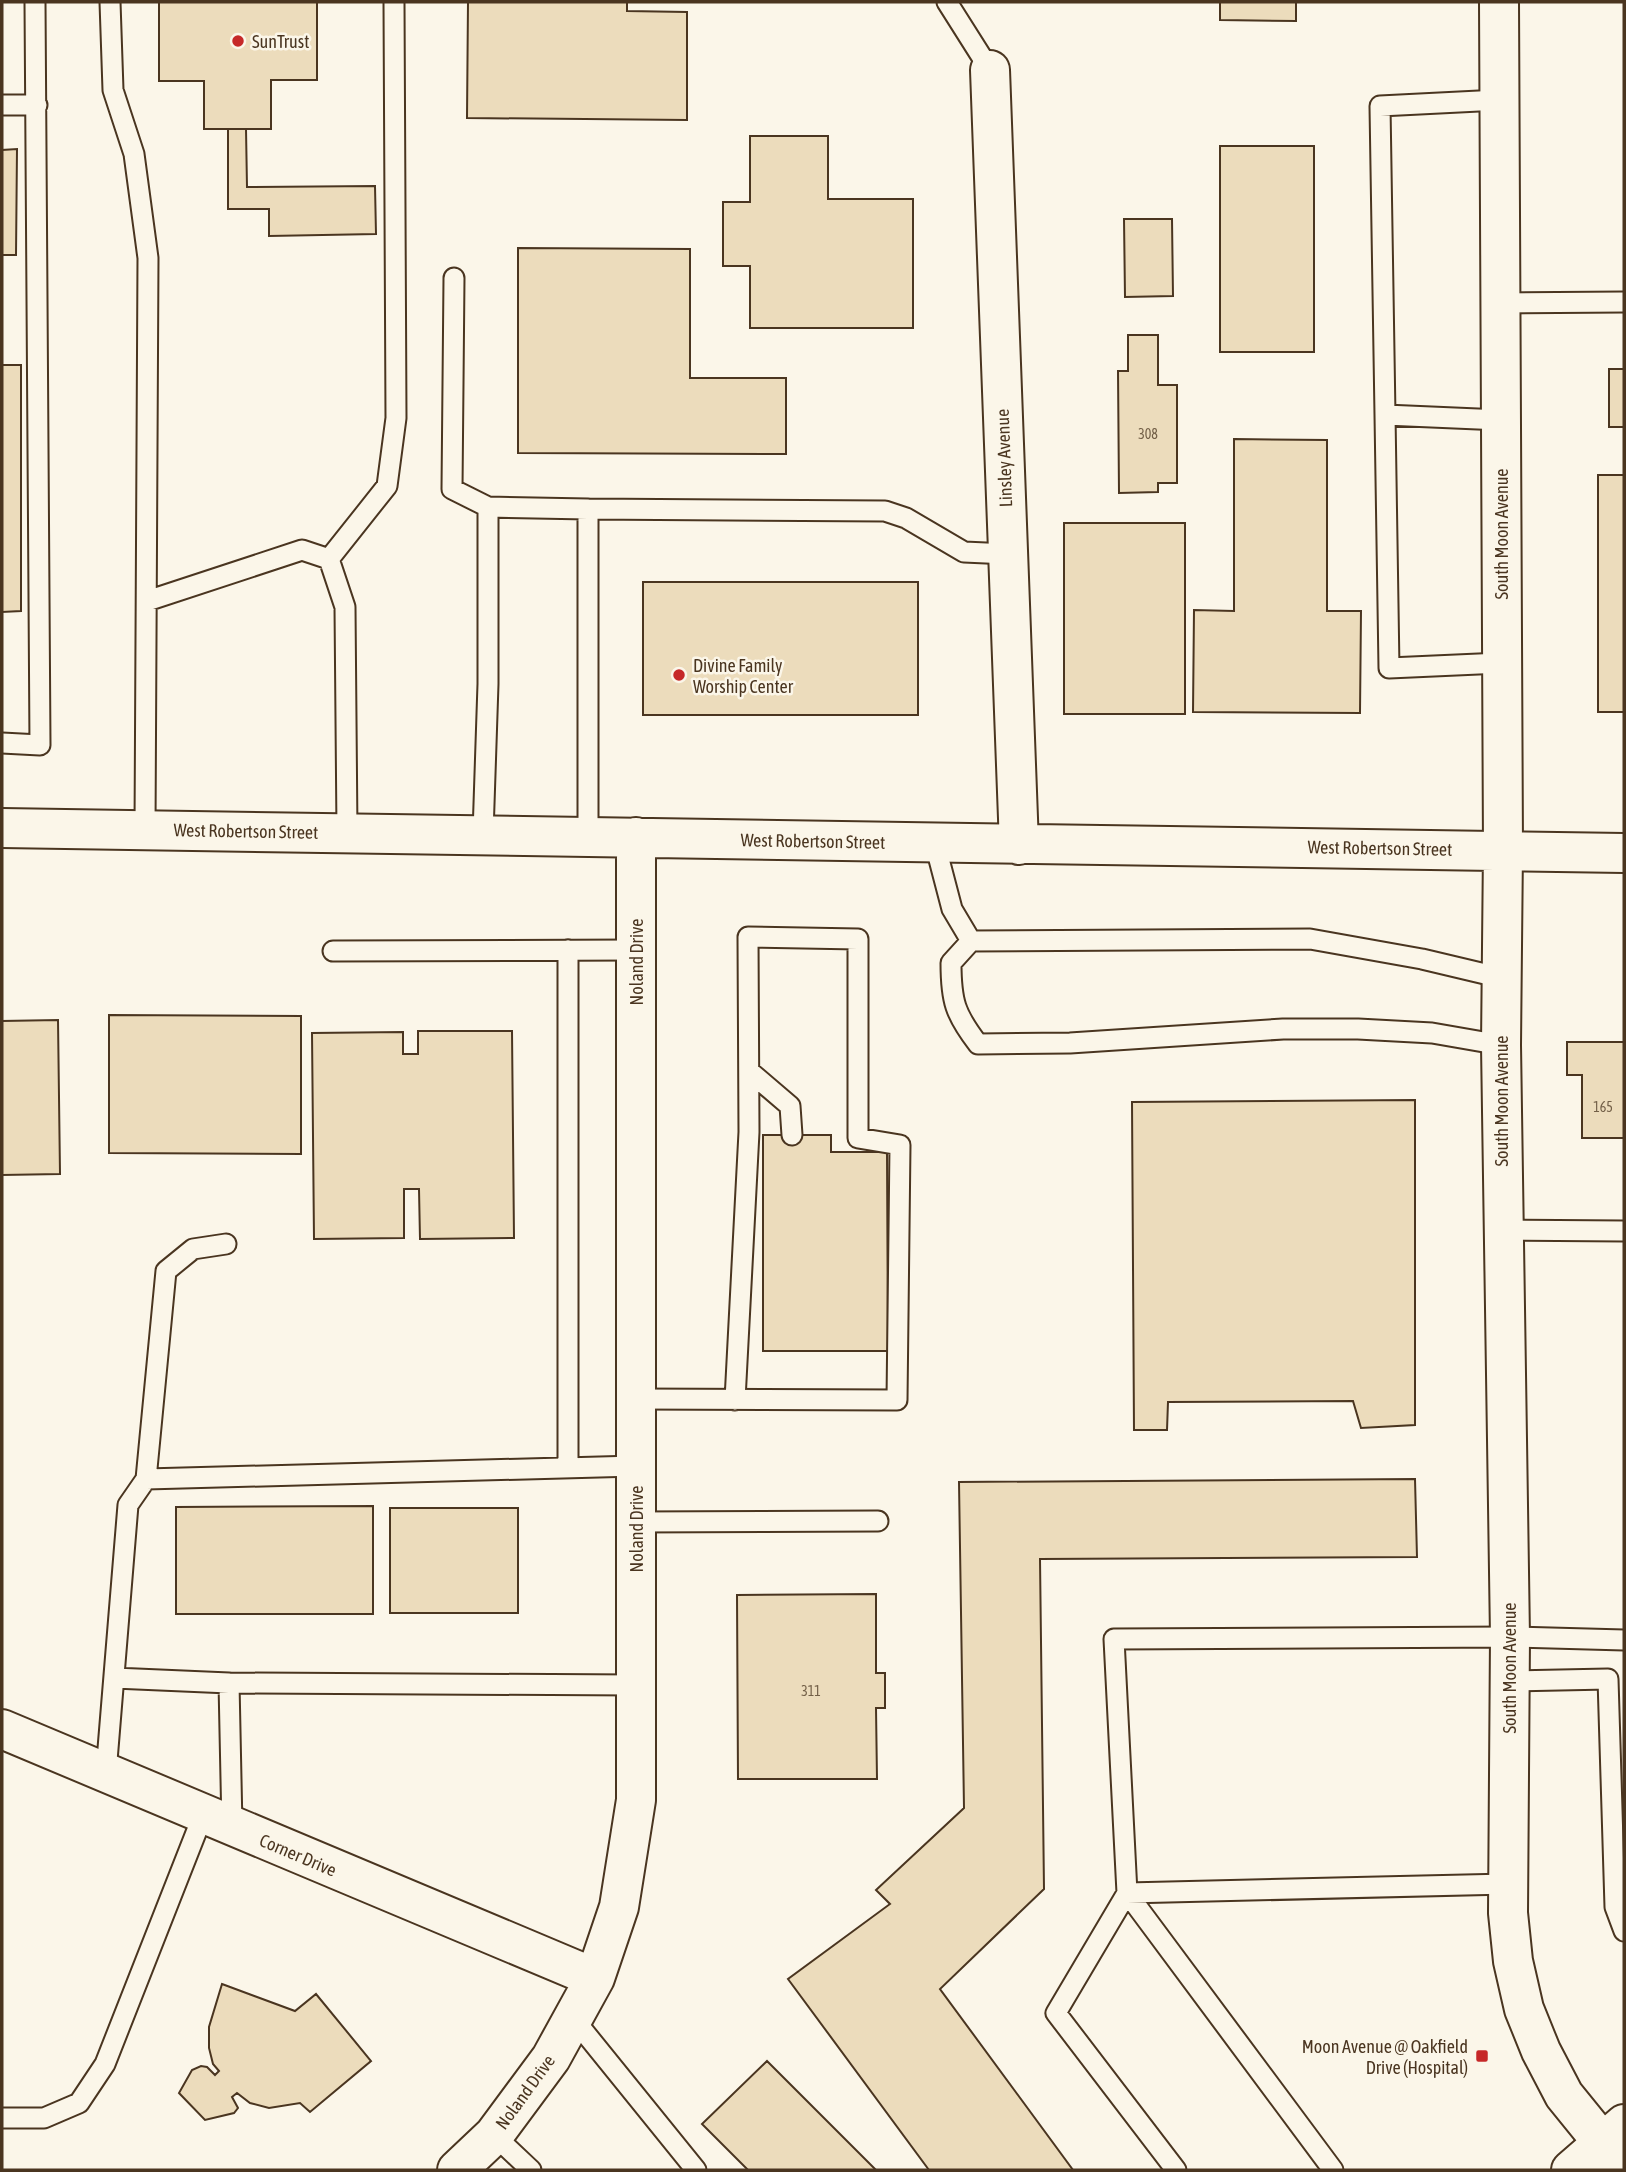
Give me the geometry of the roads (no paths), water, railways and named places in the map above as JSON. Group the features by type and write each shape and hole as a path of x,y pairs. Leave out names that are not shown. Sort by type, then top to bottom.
{"street":[{"name":"South Moon Avenue","path":"1499,2 1502,1230 1510,1637 1508,1884 1513,1961 1524,2008 1541,2051 1564,2095 1617,2145"},
{"name":"Linsley Avenue","path":"990,70 1019,845"},
{"name":"West Robertson Street","path":"2,828 483,834 935,844 1503,849 1624,853"},
{"name":"Noland Drive","path":"457,2170 494,2135 551,2058 595,1978 620,1907 636,1800 636,837"},
{"name":"Corner Drive","path":"2,1729 595,1978"},
{"path":"1571,2170 1617,2145"}],"lane":[{"path":"2,743 40,745 35,2"},
{"path":"110,2 113,90 134,154 148,258 145,830"},
{"path":"329,559 387,486 396,418 394,2"},
{"path":"947,2 990,70"},
{"path":"1499,100 1380,106 1389,668 1501,663"},
{"path":"2,105 37,105"},
{"path":"454,278 452,489 488,507 885,511 906,518 964,552 1007,554"},
{"path":"1500,303 1624,302"},
{"path":"1385,415 1501,420"},
{"path":"483,834 488,684 488,507"},
{"path":"588,509 588,836"},
{"path":"146,601 302,550 329,559"},
{"path":"329,559 345,607 347,832"},
{"path":"935,844 953,909 971,941"},
{"path":"635,1399 735,1400 897,1401 900,1145 858,1138 858,939 748,937 746,1184 735,1400"},
{"path":"1501,1045 1432,1033 1358,1029 1283,1029 1070,1043 978,1044 961,1021 951,993 951,964 971,941 1310,939 1422,959 1502,978"},
{"path":"568,950 568,1468"},
{"path":"333,951 636,950"},
{"path":"749,1071 790,1106 792,1135"},
{"path":"746,1184 762,1170"},
{"path":"1502,1230 1624,1235"},
{"path":"106,1773 128,1505 146,1479 166,1271 193,1249 226,1244"},
{"path":"146,1479 636,1466"},
{"path":"636,1522 878,1521"},
{"path":"1176,2170 1056,2013 1127,1893 1114,1639 1510,1637 1624,1640"},
{"path":"114,1678 229,1683 636,1685"},
{"path":"1510,1681 1616,1679 1615,1907 1624,1931"},
{"path":"2,2118 44,2118 79,2103 105,2064 217,1821 229,1683"},
{"path":"1127,1893 1508,1884"},
{"path":"1127,1893 1333,2170"},
{"path":"573,2018 696,2170"},
{"path":"494,2135 531,2170"}],"place":[{"name":"SunTrust","path":"238,41"},
{"name":"Divine Family Worship Center","path":"679,675"},
{"name":"Moon Avenue @ Oakfield Drive (Hospital)","path":"1482,2056"}]}
